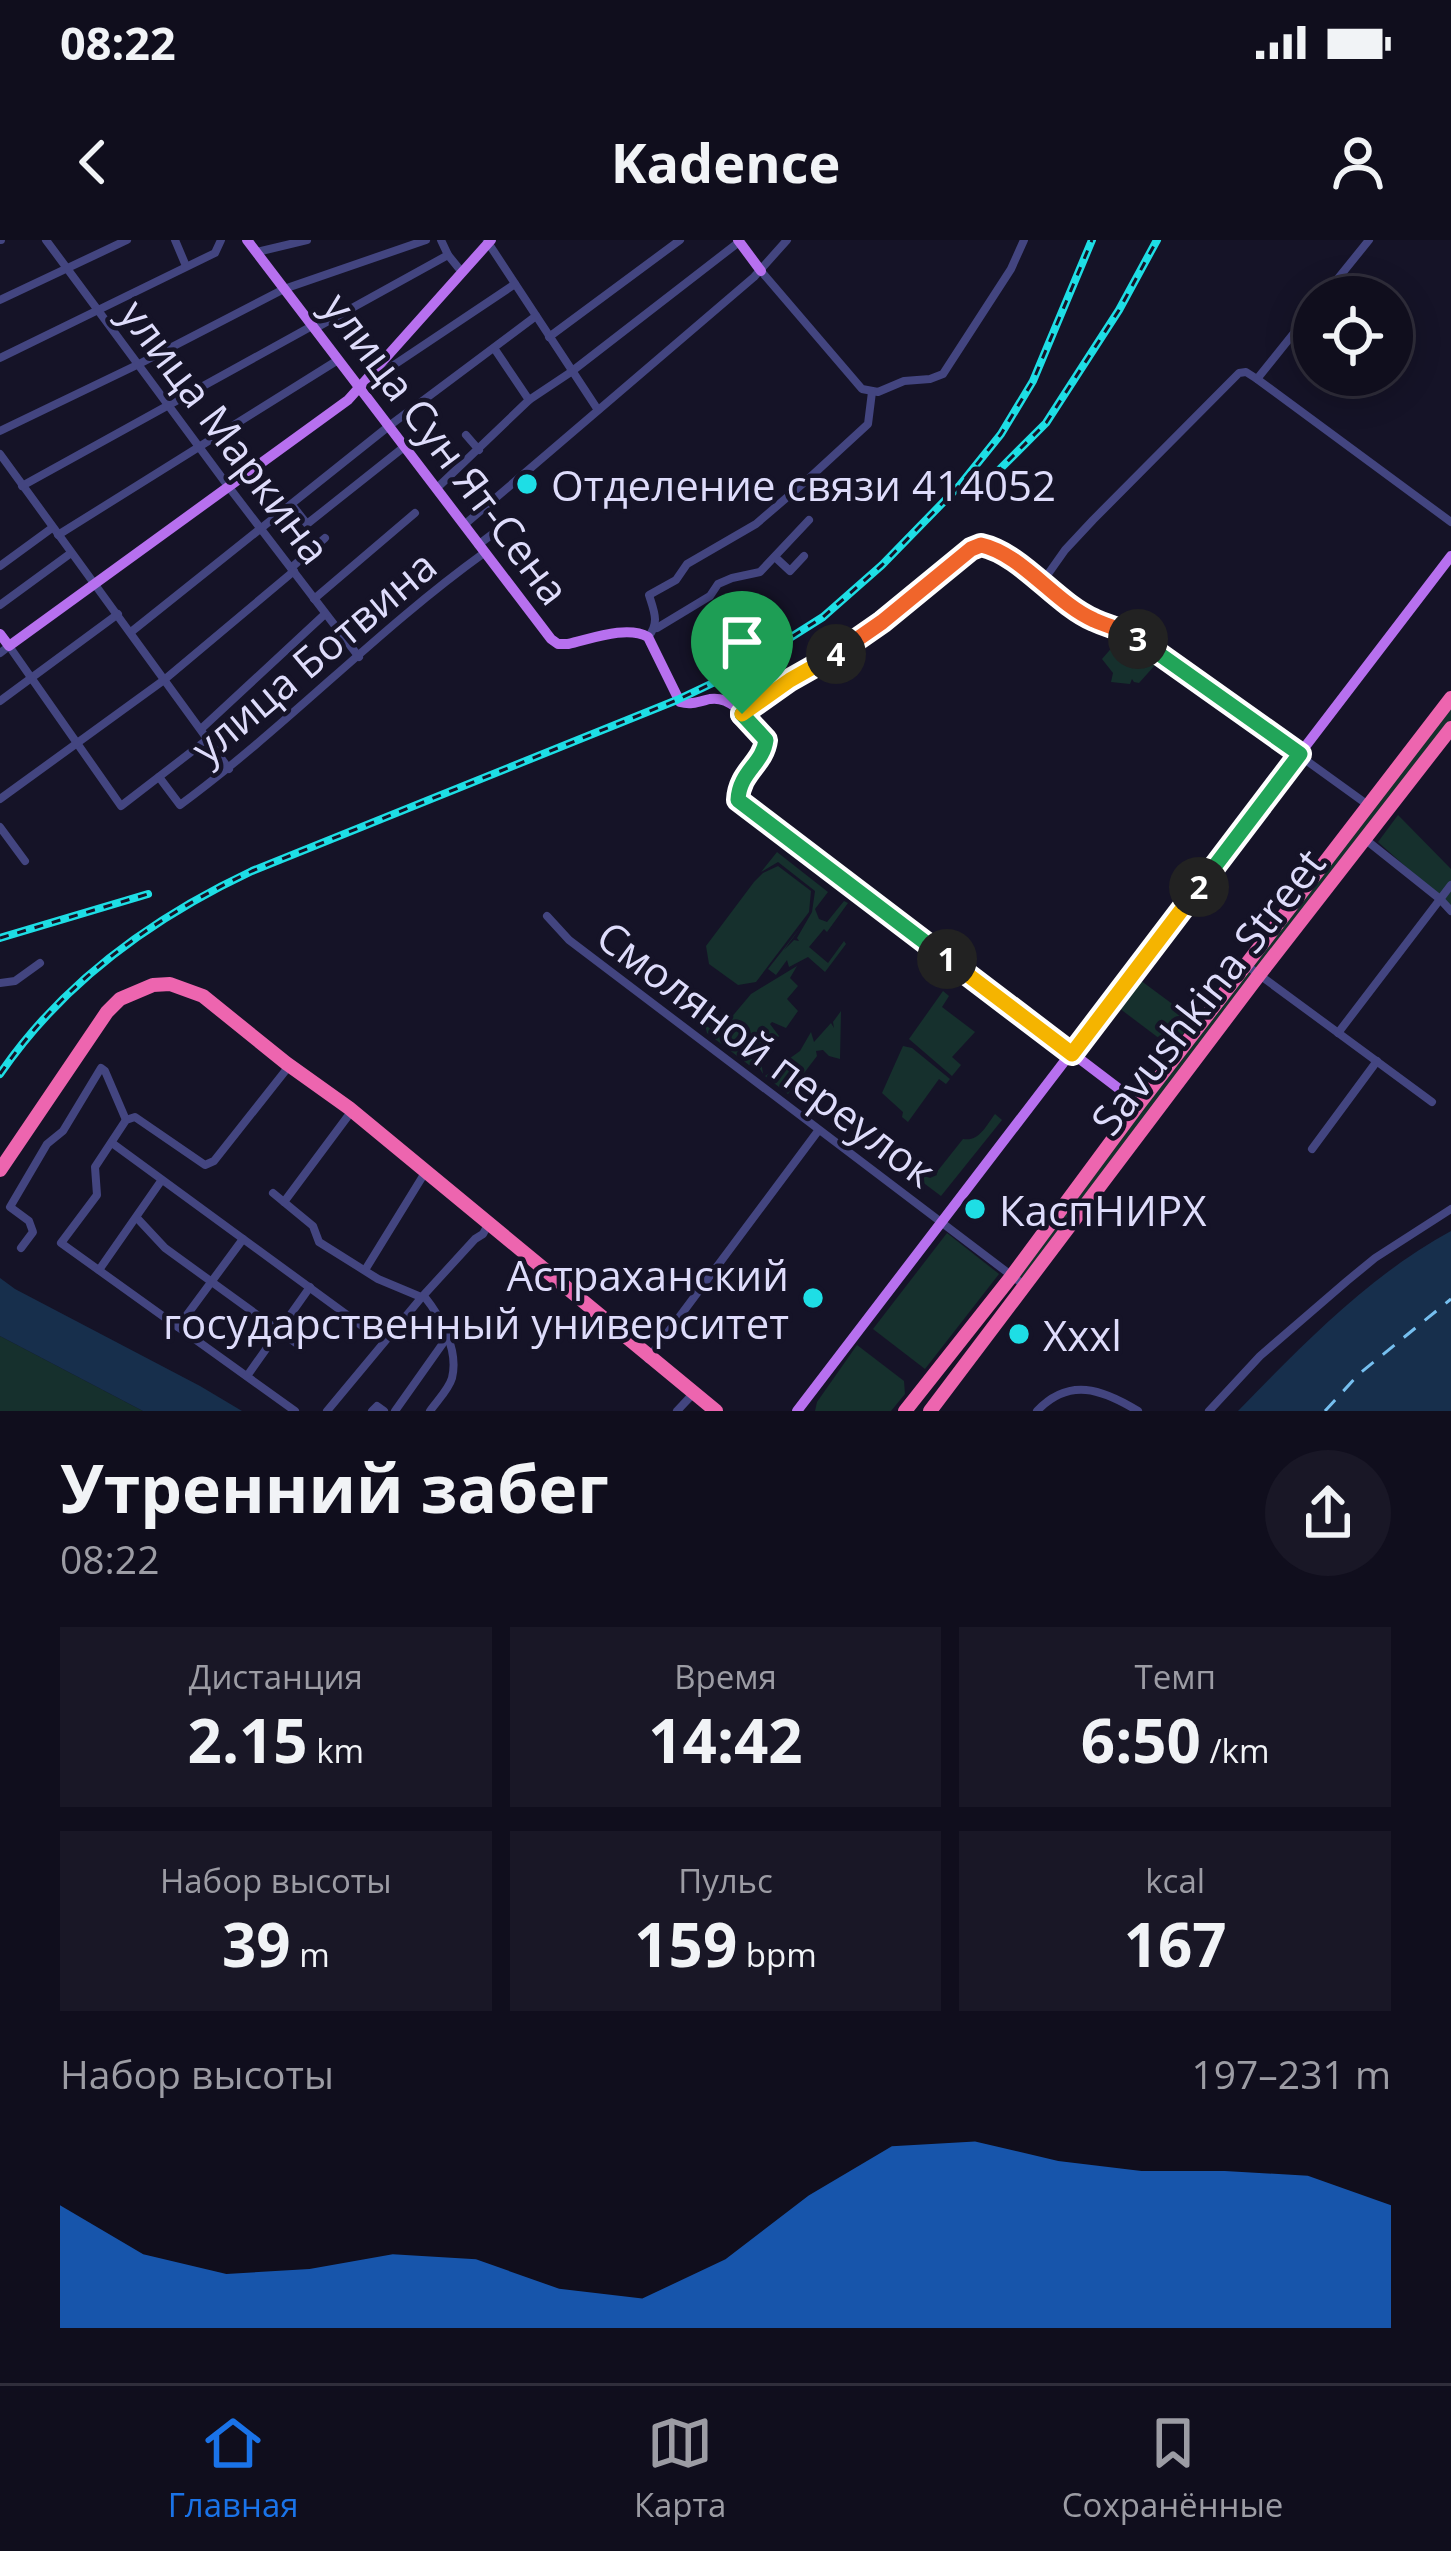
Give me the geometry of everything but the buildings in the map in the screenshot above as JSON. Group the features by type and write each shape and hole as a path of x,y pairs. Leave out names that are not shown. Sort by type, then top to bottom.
{"highway":[{"name":"Savushkina Street","path":"905,1411 1018,1281 1451,698"},
{"name":"Savushkina Street","path":"930,1411 1139,1104 1366,840 1451,728"},
{"path":"0,1170 107,1012 136,990 170,984 202,996 424,1174"},
{"path":"0,1185 111,1016 139,996 168,991 199,1002 349,1108 713,1411"},
{"path":"648,1358 713,1411"}],"main road":[{"name":"улица Сун Ят-Сена","path":"247,240 551,639 568,644 630,632 652,633"},
{"path":"0,634 4,650 362,387 489,241"},
{"path":"738,241 761,271"},
{"path":"797,1411 1451,556"},
{"path":"652,633 680,702 687,705 721,698 732,703 766,740 765,749 740,782 738,800 1139,1104"}],"street":[{"path":"48,244 64,240"},
{"path":"0,300 127,240"},
{"path":"176,240 186,266"},
{"path":"0,358 215,253 221,240"},
{"path":"256,252 307,240"},
{"path":"0,430 284,289 426,240"},
{"path":"441,240 461,271"},
{"path":"549,337 680,240"},
{"name":"улица Ботвина","path":"463,526 761,271 787,240"},
{"path":"867,391 943,374 1011,269 1024,240"},
{"path":"1340,276 1369,240"},
{"path":"489,241 598,410"},
{"path":"436,490 529,400 738,241"},
{"name":"улица Маркина","path":"48,244 359,656"},
{"path":"22,486 448,255"},
{"path":"652,633 656,618 649,595 676,580 687,564 756,524 868,424 867,391 761,271"},
{"path":"362,387 515,284"},
{"path":"131,632 536,316"},
{"path":"1257,379 1293,334"},
{"path":"494,348 529,400"},
{"path":"0,566 338,360"},
{"path":"1041,584 1093,520 1228,382 1246,372 1451,522"},
{"path":"467,435 479,450"},
{"path":"292,504 307,524 404,447"},
{"path":"0,454 229,769"},
{"path":"314,599 415,513"},
{"path":"652,633 710,596 718,584 760,572 808,520"},
{"name":"улица Ботвина","path":"159,777 180,805 229,769 495,532"},
{"path":"0,799 164,680 325,538"},
{"path":"742,714 790,680 842,652 981,545 992,548 1093,620 1131,634 1368,805"},
{"path":"0,605 72,553"},
{"path":"775,557 790,571 804,556"},
{"path":"0,701 118,614"},
{"path":"201,729 325,614"},
{"path":"4,650 31,678 121,806 208,739"},
{"path":"0,827 25,861"},
{"path":"1366,840 1451,911"},
{"path":"1338,1033 1451,885"},
{"name":"Смоляной переулок","path":"547,916 569,940 1018,1281"},
{"path":"0,983 15,981 40,962"},
{"path":"1252,970 1432,1102"},
{"path":"1312,1149 1377,1061"},
{"path":"21,1248 33,1232 29,1221 10,1207 101,1068 126,1120"},
{"path":"294,1072 214,1162 205,1165 135,1117 126,1120 95,1167 97,1195 61,1243 295,1411"},
{"path":"284,1202 348,1116"},
{"path":"648,1358 818,1131"},
{"path":"112,1143 384,1342"},
{"path":"364,1270 424,1174"},
{"path":"99,1270 160,1181"},
{"path":"273,1193 314,1226 319,1242 378,1280 423,1297 439,1315 453,1355 451,1381 430,1411"},
{"path":"1209,1411 1317,1305 1375,1258 1451,1209"},
{"path":"137,1218 165,1248 300,1346"},
{"path":"327,1411 487,1226"},
{"path":"178,1327 243,1239"},
{"path":"247,1376 310,1287"},
{"path":"395,1411 447,1337"},
{"path":"1037,1411 1057,1394 1087,1390 1107,1394 1138,1411"},
{"path":"677,1411 691,1396"}],"green space":[{"path":"1126,635 1158,656 1139,683 1132,679 1130,684 1111,682 1113,673 1102,659"},
{"path":"1451,698 1451,728 1024,1283 1015,1276"},
{"path":"1398,815 1451,869 1451,907 1378,842"},
{"path":"777,852 828,892 815,909 819,919 827,922 844,901 848,903 809,947 828,963 844,941 846,944 825,972 808,957 789,967 787,960 776,975 768,969 801,927 784,950 799,941 815,891 778,862 761,872"},
{"path":"778,866 811,891 809,912 756,982 738,985 709,964 706,946 754,882"},
{"path":"797,966 790,978 798,986 787,999 798,1011 786,1028 770,1024 779,1036 761,1061 763,1074 707,1033 705,1025 714,1031 751,994"},
{"path":"1140,980 1194,1020 1172,1048 1119,1008"},
{"path":"943,991 949,996 942,1007 975,1032 952,1057 961,1065 952,1076 909,1039"},
{"path":"841,1011 840,1059 816,1051 788,1094 765,1076 800,1051 811,1032 814,1042 831,1023 834,1028"},
{"path":"903,1046 950,1079 946,1084 939,1079 908,1122 882,1093"},
{"path":"995,1114 1002,1120 941,1196 921,1181 937,1175 963,1139 978,1136"},
{"path":"947,1233 999,1274 925,1369 873,1329"},
{"path":"0,1336 143,1411 0,1411"},
{"path":"857,1345 904,1381 905,1394 891,1411 815,1411 817,1402"}],"water":[{"path":"1451,1231 1451,1411 1238,1411 1365,1290"},
{"path":"0,1278 242,1411 143,1411 0,1336"}],"ferry route":[{"path":"1325,1411 1359,1374 1451,1299"}],"railway":[{"path":"0,1074 81,982 145,932 215,889 677,700 736,672 823,617 960,485 1001,434 1033,381 1092,240"},
{"path":"995,474 1046,423 1119,310 1157,240"},
{"path":"0,938 148,894"}],"place":[{"name":"Отделение связи 414052","path":"527,484"},
{"name":"КаспНИРХ","path":"975,1209"},
{"name":"Астраханский государственный университет","path":"813,1298"},
{"name":"Xxxl","path":"1019,1334"}],"route":[{"path":"981,545 1002,554 1093,620 1122,628 1300,754 1072,1054 738,800 740,782 765,749 766,740 742,714 790,680 842,652 981,545"}]}
